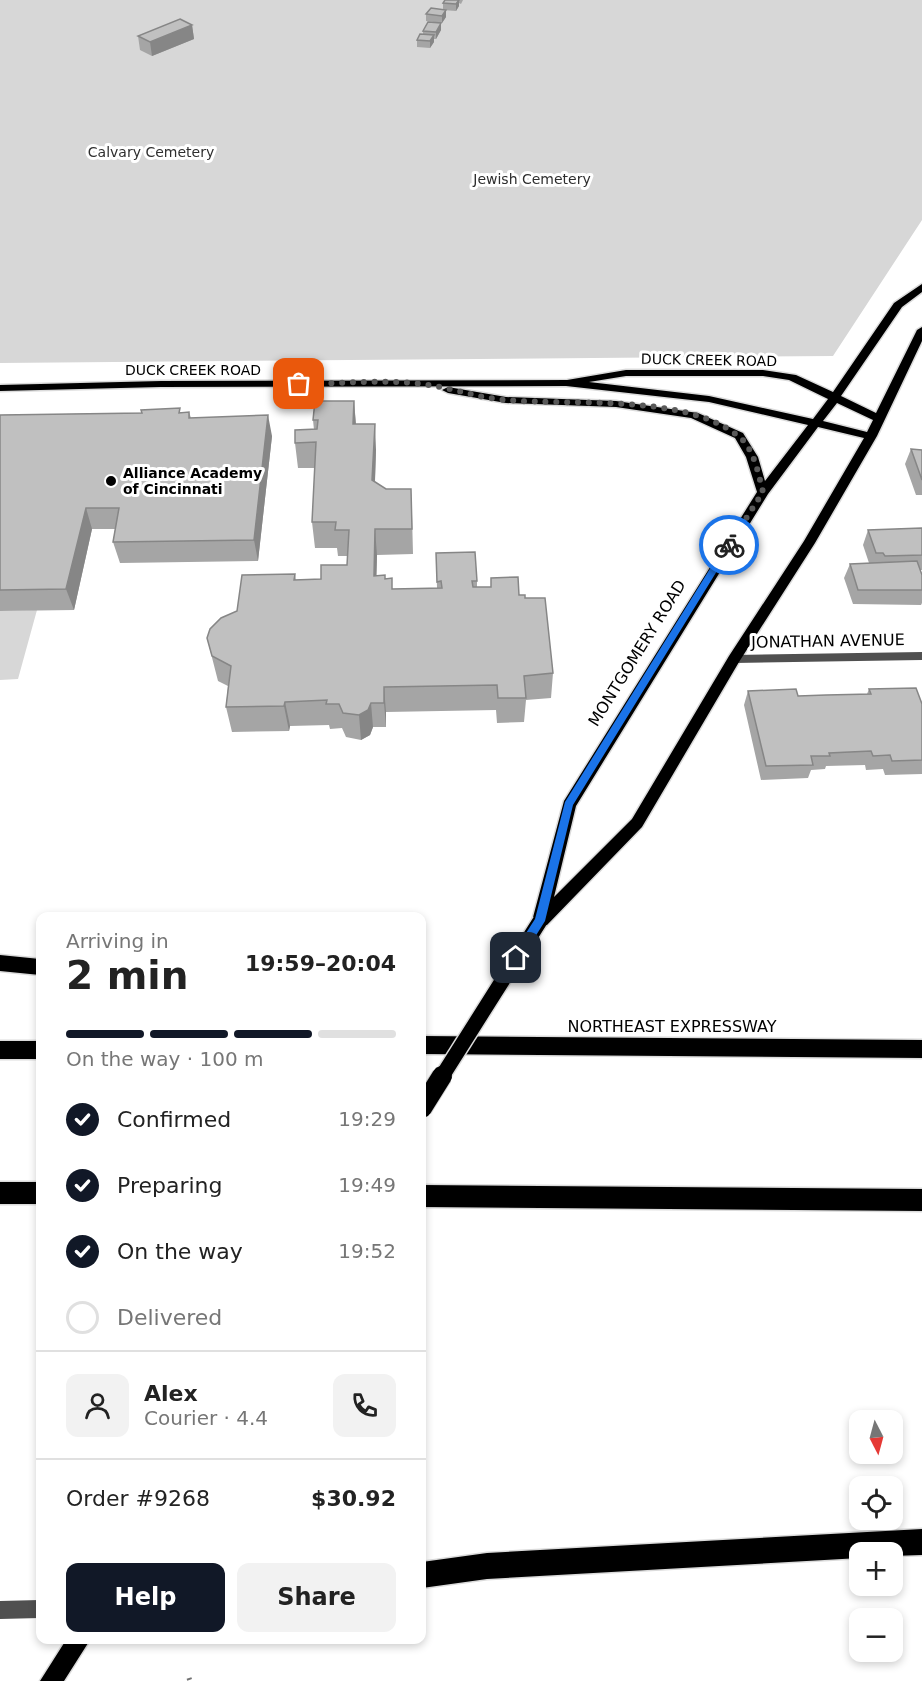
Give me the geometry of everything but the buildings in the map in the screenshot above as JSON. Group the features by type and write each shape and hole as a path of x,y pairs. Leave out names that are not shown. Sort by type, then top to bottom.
{"highway":[{"path":"0,963 36,967"},
{"name":"NORTHEAST EXPRESSWAY","path":"426,1045 922,1049"},
{"path":"0,1050 36,1050"},
{"path":"0,1193 36,1193"},
{"path":"426,1196 922,1200"},
{"path":"426,1574 488,1566 922,1542"}],"main road":[{"name":"MONTGOMERY ROAD","path":"540,921 568,805 763,492 834,399 898,305 922,287"},
{"name":"MONTGOMERY ROAD","path":"426,1102 540,921 637,823 734,659 809,543 871,436 922,330"},
{"name":"DUCK CREEK ROAD","path":"566,383 594,376 626,373 763,373 792,377 879,419"},
{"name":"DUCK CREEK ROAD","path":"0,388 566,383 709,399 871,436"},
{"path":"422,384 506,400 616,404 694,415 739,436 752,457 763,492"},
{"path":"51,1681 76,1644"}],"street":[{"name":"JONATHAN AVENUE","path":"734,659 922,656"},
{"path":"0,1610 36,1608"}],"green space":[{"name":"Jewish Cemetery","path":"0,0 922,0 922,220 833,356 0,363"},
{"path":"37,610 18,679 0,680 0,611"}],"way so far":[{"path":"299,384 422,384 459,393 506,400 616,404 694,415 739,436 747,445 763,492 729,545"}],"place":[{"name":"Alliance Academy of Cincinnati","path":"111,481"}],"route":[{"path":"516,958 540,921 568,805 729,545"}],"park label":[{"name":"Calvary Cemetery","path":"151,152"}]}
